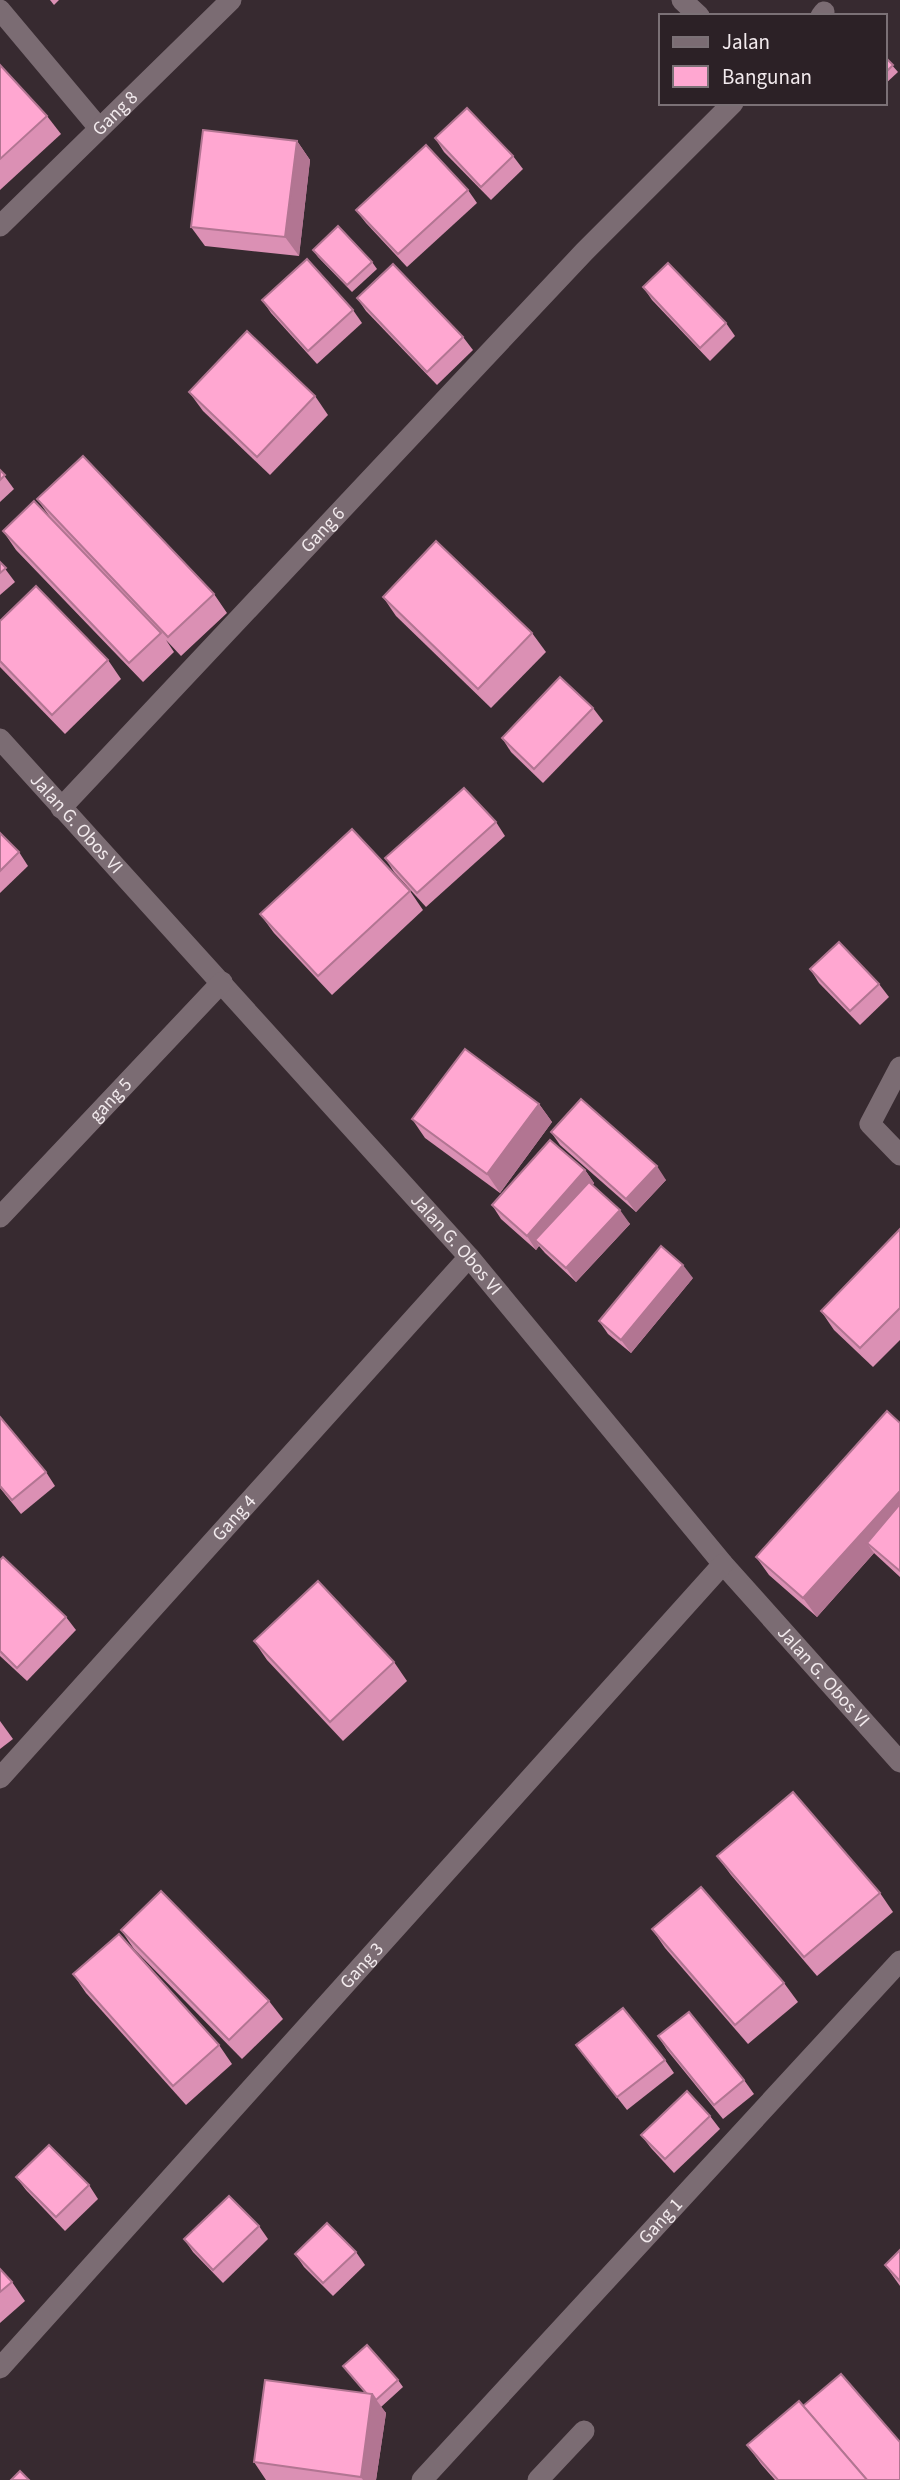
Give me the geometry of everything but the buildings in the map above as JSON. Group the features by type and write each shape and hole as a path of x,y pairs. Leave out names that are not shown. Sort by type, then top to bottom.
{"street":[{"name":"Gang 8","path":"0,226 231,0"},
{"path":"682,0 697,14"},
{"path":"0,10 99,128"},
{"name":"Gang 6","path":"61,808 584,253 731,105"},
{"name":"Jalan G. Obos VI","path":"0,738 469,1257 723,1564 900,1762"},
{"name":"gang 5","path":"0,1217 222,982"},
{"path":"900,1067 870,1124 900,1155"},
{"name":"Gang 4","path":"0,1778 469,1257"},
{"name":"Gang 3","path":"0,2368 723,1564"},
{"name":"Gang 1","path":"422,2480 900,1961"},
{"path":"538,2480 584,2431"}]}
